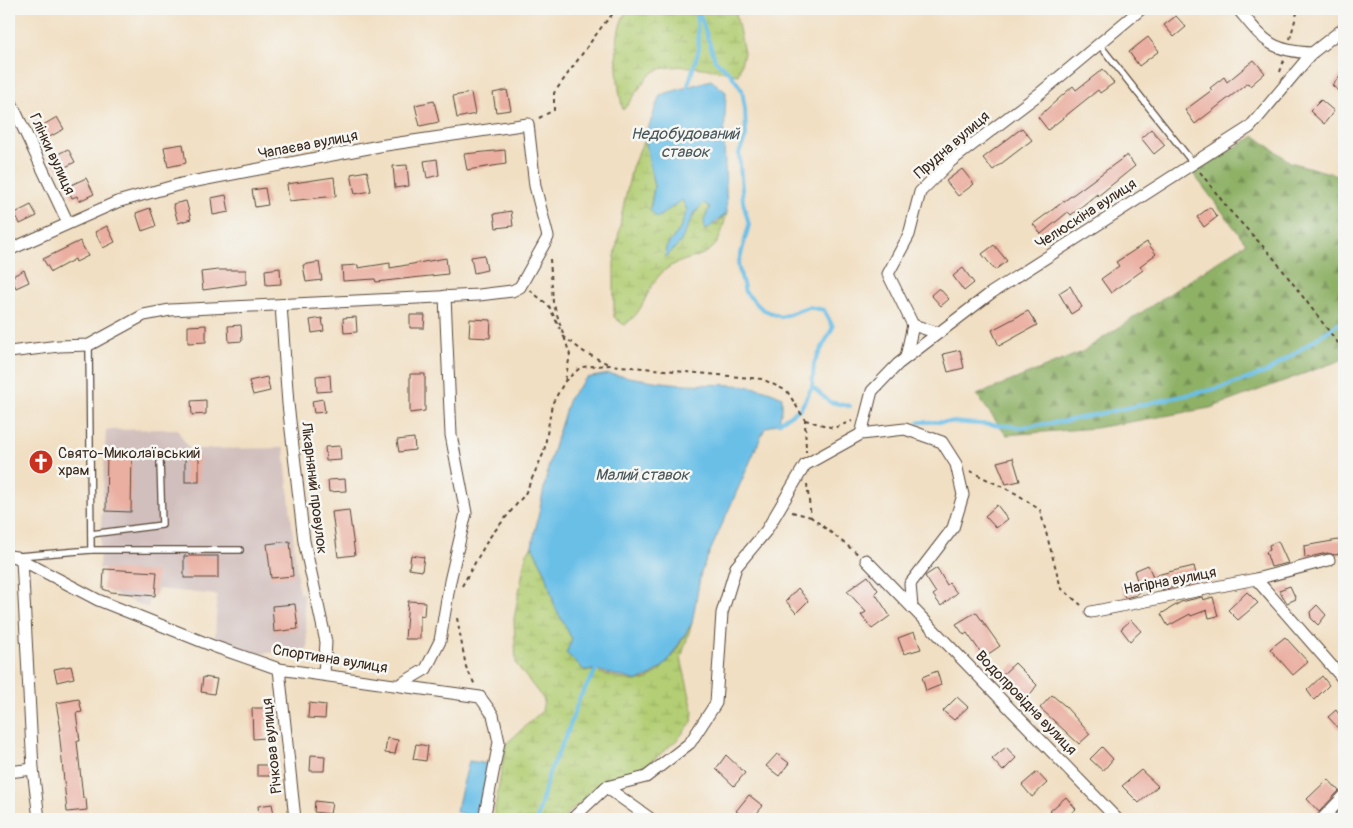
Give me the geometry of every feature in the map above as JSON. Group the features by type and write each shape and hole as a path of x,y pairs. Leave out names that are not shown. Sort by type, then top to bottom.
{"street":[{"name":"Прудна вулиця","path":"913,326 888,274 909,235 920,192 951,161 1141,9"},
{"path":"1238,9 1263,39 1287,52 1312,53"},
{"name":"Челюскіна вулиця","path":"861,434 872,391 906,357 991,293 1250,127 1312,53 1344,28"},
{"name":"Глінки вулиця","path":"9,98 68,223"},
{"path":"9,352 59,346 89,345 144,315 170,310 479,295 512,291 520,287 548,237 536,186 528,124"},
{"name":"Чапаєва вулиця","path":"9,250 117,202 181,184 379,146 528,124"},
{"path":"399,685 426,669 440,642 450,581 466,513 451,435 445,296"},
{"name":"Лікарняний провулок","path":"281,305 288,404 304,541 326,642 324,674"},
{"path":"906,357 913,326 938,333"},
{"path":"572,819 606,787 646,777 690,743 716,703 722,613 736,567 766,531 805,465 861,434 905,429 942,442 956,464 963,495 953,528 910,584 912,606"},
{"path":"16,558 33,769 39,819"},
{"name":"Спортивна вулиця","path":"16,558 98,600 213,646 279,669 480,697"},
{"name":"Водопровідна вулиця","path":"866,560 1117,819"},
{"name":"Нагірна вулиця","path":"1091,612 1256,580 1329,560"},
{"path":"1256,580 1344,680"},
{"name":"Річкова вулиця","path":"279,669 294,819"},
{"path":"480,697 493,716 499,742 484,819"},
{"path":"9,772 33,769"},
{"path":"606,787 651,819"},
{"path":"1322,819 1344,796"}],"lane":[{"path":"1099,44 1193,163"},
{"path":"89,345 91,550"},
{"path":"91,534 162,525 160,462"},
{"path":"16,558 91,550 240,550"}],"path":[{"path":"528,124 554,110 554,93 603,25 617,9"},
{"path":"1193,163 1230,211 1272,256 1344,351"},
{"path":"459,591 470,568 489,538 525,494 544,452 552,404 565,381 570,355 553,302 548,237"},
{"path":"520,287 526,286 548,306 563,336 584,352 610,365"},
{"path":"565,381 581,367 610,365 762,379 787,391 805,420 805,465 811,517"},
{"path":"805,420 834,428 866,415"},
{"path":"956,464 1017,494 1040,510 1061,588 1091,612"},
{"path":"779,508 811,517 866,560"},
{"path":"456,616 466,667 480,697"}],"shaded area":[{"path":"177,429 189,449 284,448 299,593 303,593 308,649 257,654 215,638 217,595 158,589 155,596 150,595 148,608 103,589 104,569 99,568 106,430"}],"green space":[{"path":"629,9 735,9 744,53 738,75 679,66 657,71 645,80 623,110 617,72 617,43 619,29"},
{"path":"1255,136 1290,162 1344,177 1344,359 1210,408 1095,428 1006,435 977,395 1082,352 1246,243 1192,172"},
{"path":"645,138 654,187 650,210 671,206 682,200 687,210 680,229 666,247 665,257 672,251 698,209 704,203 710,207 704,220 715,225 727,213 719,240 712,249 671,266 658,276 642,306 632,319 624,325 614,317 614,263 632,167"},
{"path":"532,546 545,571 555,607 572,639 584,670 633,681 647,679 663,667 683,640 692,623 681,658 693,710 692,722 677,740 646,766 602,781 562,819 493,819 506,744 542,711 544,700 516,664 514,619 526,555"}],"water":[{"name":"Недобудований ставок","path":"711,80 726,92 724,140 727,213 705,231 704,220 710,207 704,203 695,212 680,243 665,258 666,247 680,229 687,210 682,200 657,218 650,210 654,187 645,138 660,95"},
{"name":"Малий ставок","path":"609,374 671,383 742,386 769,391 782,397 782,410 778,423 765,428 701,572 692,623 666,664 652,675 638,681 596,670 584,670 566,653 572,639 555,607 545,571 532,546 549,464 569,398 586,378"},
{"path":"469,761 489,764 477,817 456,812"}],"building":[{"path":"1176,16 1186,27 1174,37 1164,25"},
{"path":"1148,37 1159,51 1139,66 1129,52"},
{"path":"1254,60 1265,73 1250,86 1248,83 1195,124 1185,110 1212,90 1210,88 1224,77 1227,82"},
{"path":"1103,69 1114,83 1100,93 1098,90 1048,130 1038,117 1073,86 1076,90"},
{"path":"1344,71 1344,96 1332,85"},
{"path":"507,90 511,110 496,112 493,93"},
{"path":"471,93 475,114 457,118 453,96"},
{"path":"1321,100 1334,111 1324,124 1310,111"},
{"path":"434,101 439,122 420,126 415,105"},
{"path":"57,117 64,129 44,140 38,128"},
{"path":"1022,128 1032,140 993,170 983,158"},
{"path":"1151,129 1165,145 1154,154 1141,138"},
{"path":"183,144 186,163 168,167 164,147"},
{"path":"68,149 75,162 58,171 50,158"},
{"path":"505,150 506,164 467,170 464,154"},
{"path":"1127,155 1135,166 1098,196 1097,194 1071,215 1068,212 1041,234 1033,224"},
{"path":"437,159 439,175 427,178 424,161"},
{"path":"407,165 409,186 395,188 393,166"},
{"path":"962,169 974,184 958,196 946,181"},
{"path":"367,171 371,191 355,194 351,174"},
{"path":"334,177 336,196 289,201 287,184"},
{"path":"86,178 94,194 79,201 77,196 72,198 67,187"},
{"path":"265,188 268,205 255,207 252,190"},
{"path":"226,195 229,212 213,215 211,198"},
{"path":"186,201 191,219 178,223 173,204"},
{"path":"31,205 37,216 20,224 15,213"},
{"path":"1210,207 1217,217 1204,227 1197,217"},
{"path":"150,208 156,226 142,231 136,213"},
{"path":"511,211 513,226 496,228 494,214"},
{"path":"107,226 115,242 103,248 95,232"},
{"path":"80,241 88,256 76,262 75,259 51,272 43,259"},
{"path":"1147,242 1156,254 1140,266 1143,270 1111,293 1101,279 1119,266 1116,262"},
{"path":"994,245 1007,261 995,270 982,254"},
{"path":"484,255 487,270 474,273 471,257"},
{"path":"446,258 448,274 376,282 375,279 343,281 342,266 358,265 358,268 390,263 390,268"},
{"path":"319,262 322,280 306,282 303,265"},
{"path":"280,268 281,284 266,285 265,270"},
{"path":"963,268 974,283 964,291 953,276"},
{"path":"24,270 29,282 16,288 11,277"},
{"path":"246,270 246,284 203,290 201,272"},
{"path":"1070,286 1082,307 1071,314 1059,293"},
{"path":"939,288 949,299 941,306 931,295"},
{"path":"1028,311 1037,325 999,346 992,330"},
{"path":"410,315 425,315 424,328 410,328"},
{"path":"356,317 357,332 344,333 343,318"},
{"path":"322,318 324,331 312,333 310,320"},
{"path":"470,319 491,320 490,338 469,337"},
{"path":"206,325 206,342 188,343 188,326"},
{"path":"241,325 242,341 229,342 228,326"},
{"path":"960,350 964,368 948,372 943,354"},
{"path":"410,374 425,374 425,411 410,413"},
{"path":"330,375 331,391 317,392 316,376"},
{"path":"267,377 270,391 253,395 249,381"},
{"path":"323,399 325,412 314,413 312,401"},
{"path":"206,400 206,414 192,415 191,401"},
{"path":"414,438 415,450 399,452 397,440"},
{"path":"340,446 341,460 326,461 325,447"},
{"path":"107,450 132,450 131,512 106,511"},
{"path":"185,456 199,456 199,482 185,482"},
{"path":"1013,458 1020,481 1006,484 997,462"},
{"path":"345,479 346,491 329,492 328,480"},
{"path":"997,505 1008,519 996,528 985,516"},
{"path":"349,510 355,555 338,557 332,512"},
{"path":"1344,539 1344,553 1335,555 1327,553 1305,558 1304,546"},
{"path":"290,541 293,576 271,578 267,544"},
{"path":"1278,541 1288,563 1271,567 1266,552 1270,550 1269,545"},
{"path":"411,555 424,557 422,571 409,569"},
{"path":"184,556 218,556 218,578 184,578"},
{"path":"1148,565 1156,584 1137,593 1137,595 1125,598 1121,585 1137,580 1134,571"},
{"path":"1194,566 1198,582 1161,590 1156,575"},
{"path":"937,568 947,585 949,583 957,593 941,606 933,595 936,593 925,576"},
{"path":"104,569 157,572 155,596 111,592 103,589"},
{"path":"868,576 878,590 875,593 890,616 872,629 861,615 866,612 847,591"},
{"path":"1290,586 1296,599 1287,603 1279,590"},
{"path":"798,588 808,601 796,613 786,601"},
{"path":"1247,592 1258,603 1238,620 1228,610"},
{"path":"1202,597 1203,600 1213,597 1218,616 1209,618 1207,610 1191,616 1190,614 1168,626 1161,614 1181,602"},
{"path":"408,601 425,602 424,616 420,615 420,639 405,639"},
{"path":"295,604 298,629 274,632 272,606"},
{"path":"1317,605 1326,615 1318,625 1311,618 1310,612"},
{"path":"976,612 1000,646 984,657 967,633 964,635 956,624"},
{"path":"1131,620 1141,631 1130,641 1121,629"},
{"path":"914,632 921,649 904,654 898,638"},
{"path":"1285,637 1308,662 1293,675 1270,649"},
{"path":"1015,663 1037,685 1027,699 1002,675"},
{"path":"71,666 74,678 57,682 54,669"},
{"path":"937,671 941,685 926,691 922,677"},
{"path":"1322,676 1329,685 1314,700 1307,690"},
{"path":"203,677 217,679 214,694 201,692"},
{"path":"1052,695 1064,705 1090,734 1079,744 1040,708"},
{"path":"957,697 968,707 954,720 943,711"},
{"path":"79,699 82,712 76,713 80,741 77,741 83,798 86,798 87,810 67,812 59,730 61,730 56,703"},
{"path":"309,703 326,705 325,719 308,718"},
{"path":"252,708 267,708 265,738 253,739"},
{"path":"1336,710 1344,721 1344,734 1328,717"},
{"path":"387,738 398,740 395,754 385,753"},
{"path":"416,744 428,746 426,761 413,759"},
{"path":"1006,747 1016,758 1003,771 992,759"},
{"path":"1102,747 1113,759 1103,771 1090,759"},
{"path":"777,754 789,763 779,776 766,766"},
{"path":"311,755 325,756 324,771 310,771"},
{"path":"726,755 745,773 734,786 716,769"},
{"path":"257,765 270,765 270,776 257,776"},
{"path":"1141,770 1158,786 1139,803 1122,786"},
{"path":"1037,772 1047,783 1032,797 1022,785"},
{"path":"1328,779 1339,791 1319,812 1307,799"},
{"path":"749,795 763,806 752,819 746,819 736,811"},
{"path":"1066,797 1076,809 1064,819 1057,819 1050,811"},
{"path":"315,801 332,803 330,814 314,812"},
{"path":"272,804 274,814 259,816 258,806"}],"waterway":[{"path":"688,85 699,49 696,9"},
{"path":"698,9 715,60 730,73 742,90 746,136 739,153 743,202 749,225 738,265 745,292 762,309 781,317 808,307 824,310 833,327 814,363 812,387 801,408 778,423"},
{"path":"919,422 951,422 1022,427 1066,421 1224,387 1267,372 1344,320"},
{"path":"812,387 830,402 850,406"},
{"path":"537,819 549,773 568,731 579,699 596,670"}],"place":[{"name":"Свято-Миколаївський храм","path":"41,462"}]}
